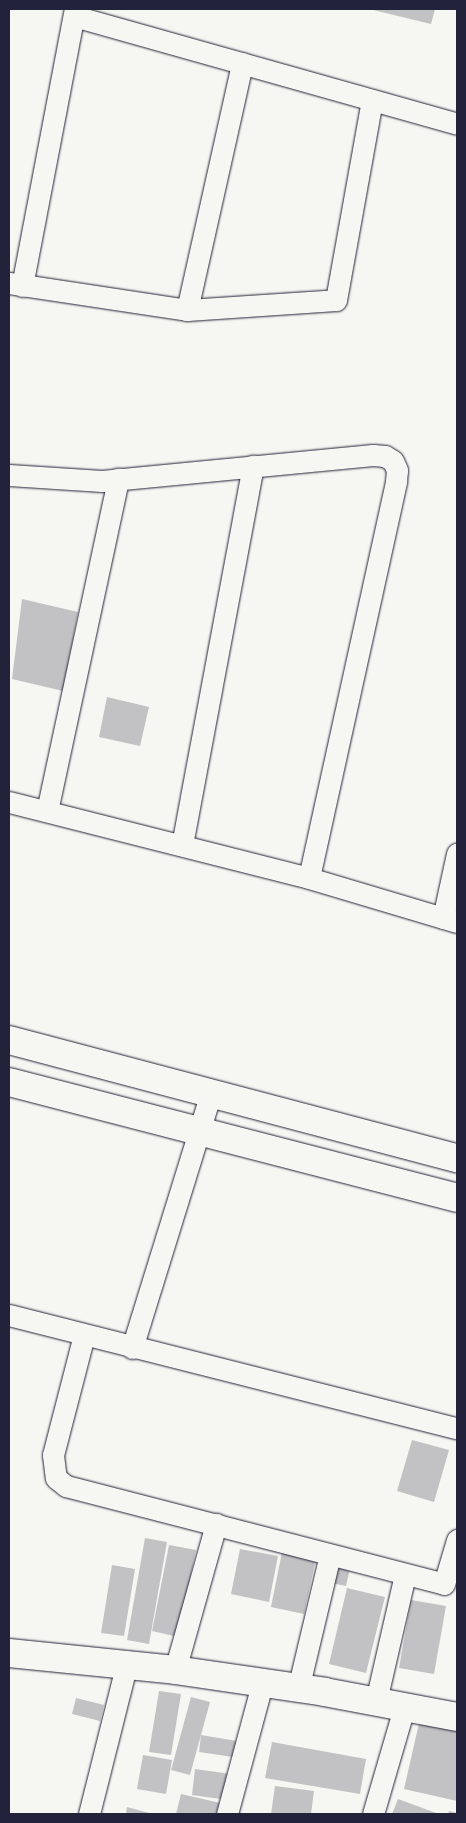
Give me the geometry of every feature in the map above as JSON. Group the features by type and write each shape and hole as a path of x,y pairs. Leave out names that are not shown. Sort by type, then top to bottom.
{"street":[{"path":"372,100 336,300 187,310 15,285 74,12 242,63 457,124"},
{"path":"187,310 242,63"},
{"path":"9,475 118,479 373,455 385,456 397,470 309,878"},
{"path":"182,845 253,466"},
{"path":"47,812 118,479"},
{"path":"9,802 309,878 450,920 457,854"},
{"path":"9,1040 457,1158"},
{"path":"9,1082 457,1198"},
{"path":"132,1348 197,1130 211,1093"},
{"path":"9,1315 132,1348 457,1428"},
{"path":"84,1335 53,1455 56,1478 66,1486 444,1584 457,1540"},
{"path":"175,1670 216,1524"},
{"path":"298,1689 330,1555"},
{"path":"376,1701 405,1574"},
{"path":"9,1653 126,1667 175,1670 376,1701 457,1717"},
{"path":"89,1814 126,1667"},
{"path":"227,1814 262,1684"},
{"path":"374,1814 404,1708"}],"building":[{"path":"369,9 435,9 431,24"},
{"path":"22,599 78,612 63,691 12,679"},
{"path":"107,697 149,707 140,746 99,737"},
{"path":"412,1440 449,1450 434,1502 397,1491"},
{"path":"145,1538 167,1542 149,1644 127,1640"},
{"path":"169,1545 196,1550 178,1637 152,1631"},
{"path":"240,1549 278,1556 269,1602 231,1594"},
{"path":"282,1552 316,1559 304,1614 271,1607"},
{"path":"330,1560 351,1564 346,1586 326,1582"},
{"path":"112,1565 135,1569 124,1636 101,1633"},
{"path":"347,1588 385,1597 366,1673 329,1664"},
{"path":"411,1600 446,1606 434,1674 399,1668"},
{"path":"159,1691 181,1694 171,1755 149,1752"},
{"path":"191,1697 210,1702 190,1775 171,1770"},
{"path":"76,1698 104,1705 100,1721 72,1714"},
{"path":"420,1719 457,1728 457,1801 404,1789"},
{"path":"201,1735 243,1742 240,1758 199,1752"},
{"path":"272,1742 366,1759 360,1794 265,1778"},
{"path":"143,1755 172,1760 166,1794 137,1789"},
{"path":"195,1769 231,1774 228,1800 192,1795"},
{"path":"275,1786 314,1791 311,1814 271,1814"},
{"path":"181,1794 225,1804 223,1814 176,1814"},
{"path":"398,1799 439,1814 392,1814"},
{"path":"127,1807 153,1814 126,1814"},
{"path":"449,1811 457,1813 457,1814 448,1814"}]}
